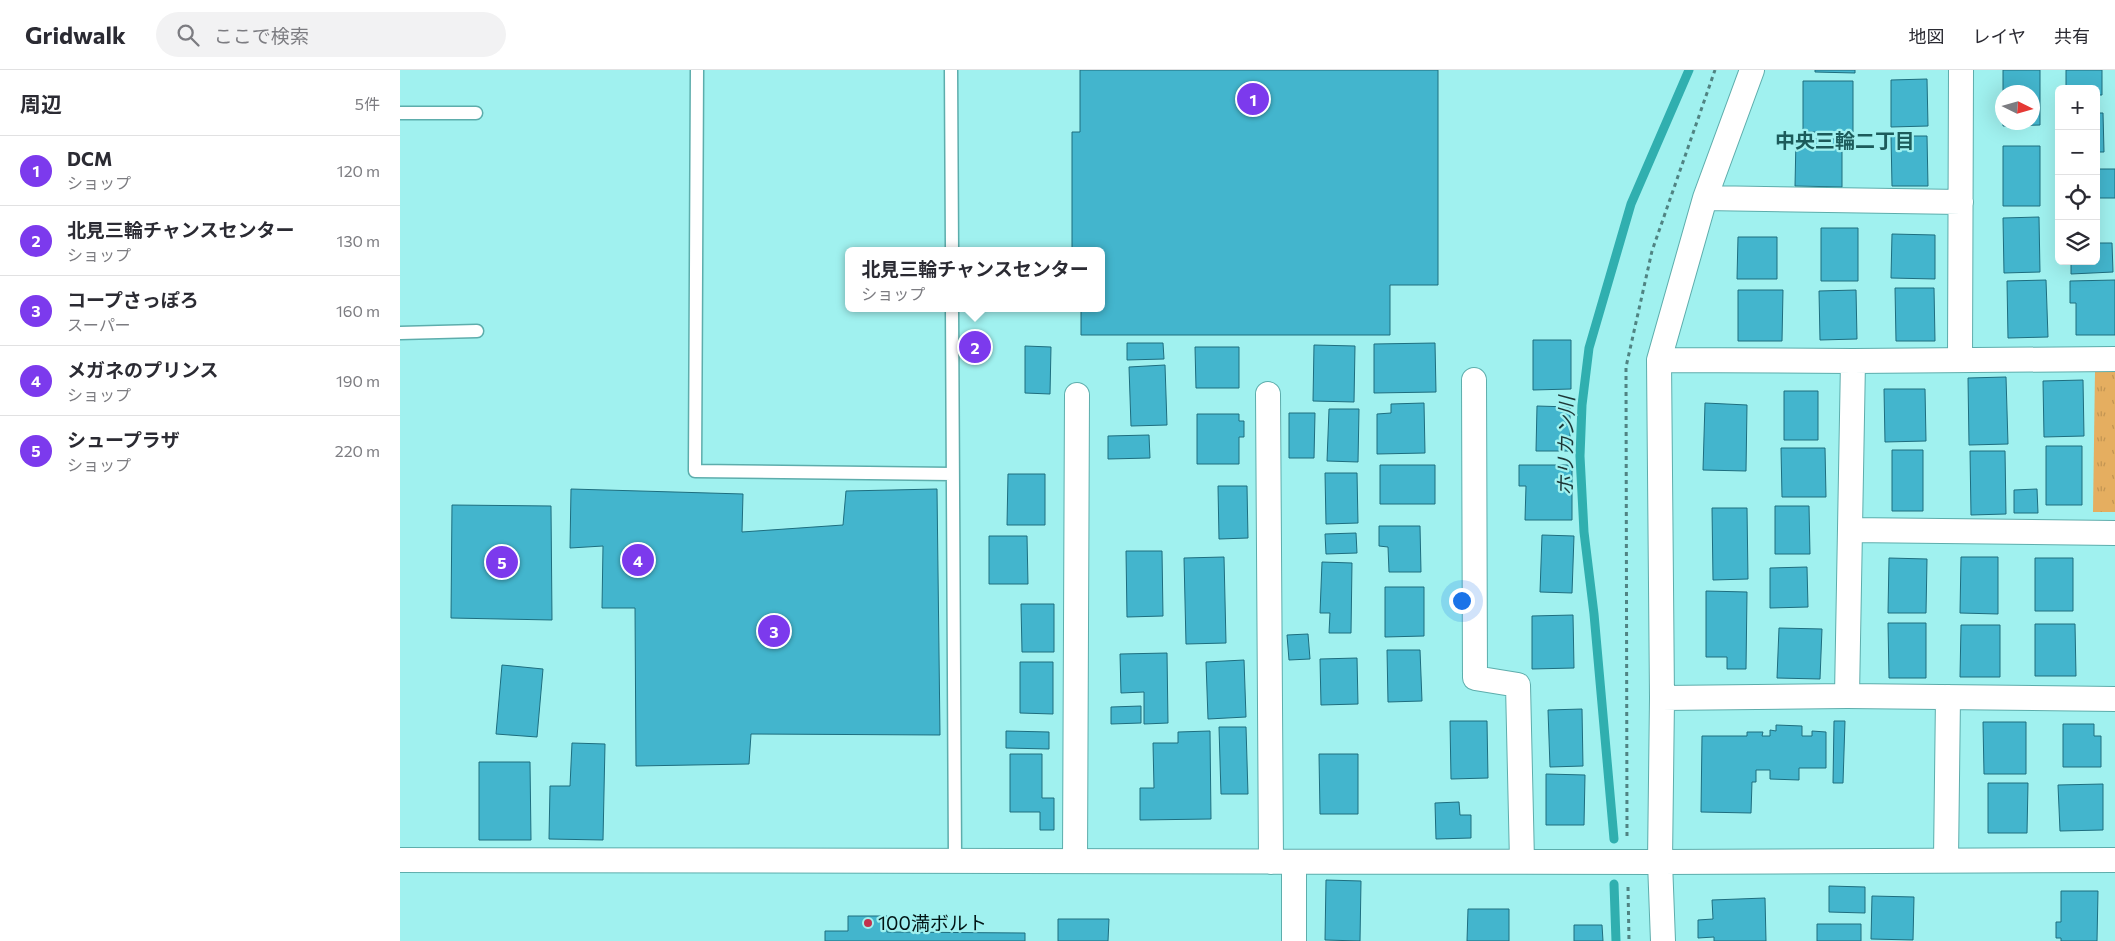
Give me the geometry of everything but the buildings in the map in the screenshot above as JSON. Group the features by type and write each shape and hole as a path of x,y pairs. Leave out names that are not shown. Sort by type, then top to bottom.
{"street":[{"path":"1663,941 1660,862 1662,698 1659,360 1705,198 1752,70"},
{"path":"1960,360 1961,70"},
{"path":"1705,198 1960,202"},
{"path":"1659,360 2115,359"},
{"path":"1848,696 1853,361"},
{"path":"1474,380 1474,678 1518,685 1522,861"},
{"path":"1268,394 1282,862 1294,941"},
{"path":"1075,860 1077,395"},
{"path":"1850,530 2115,533"},
{"path":"1662,698 1848,696 2115,699"},
{"path":"1946,860 1948,697"},
{"path":"400,860 1075,860 1282,862 2115,860"}],"lane":[{"path":"697,70 695,471 952,474"},
{"path":"951,70 952,247"},
{"path":"400,114 476,113"},
{"path":"952,312 955,860"},
{"path":"400,332 477,331"}],"green space":[{"path":"2095,371 2115,372 2115,512 2093,512"}],"waterway":[{"name":"ホリカン川","path":"1614,839 1594,614 1584,532 1580,456 1582,405 1589,348 1631,204 1689,70"},
{"name":"ホリカン川","path":"1614,884 1616,941"}],"place":[{"name":"DCM","path":"1253,99"},
{"name":"北見三輪チャンスセンター","path":"975,347"},
{"name":"メガネのプリンス","path":"638,560"},
{"name":"シュープラザ","path":"502,562"},
{"name":"コープさっぽろ","path":"774,631"},
{"name":"100満ボルト","path":"868,923"}],"district":[{"name":"中央三輪二丁目","path":"1845,141"}]}
